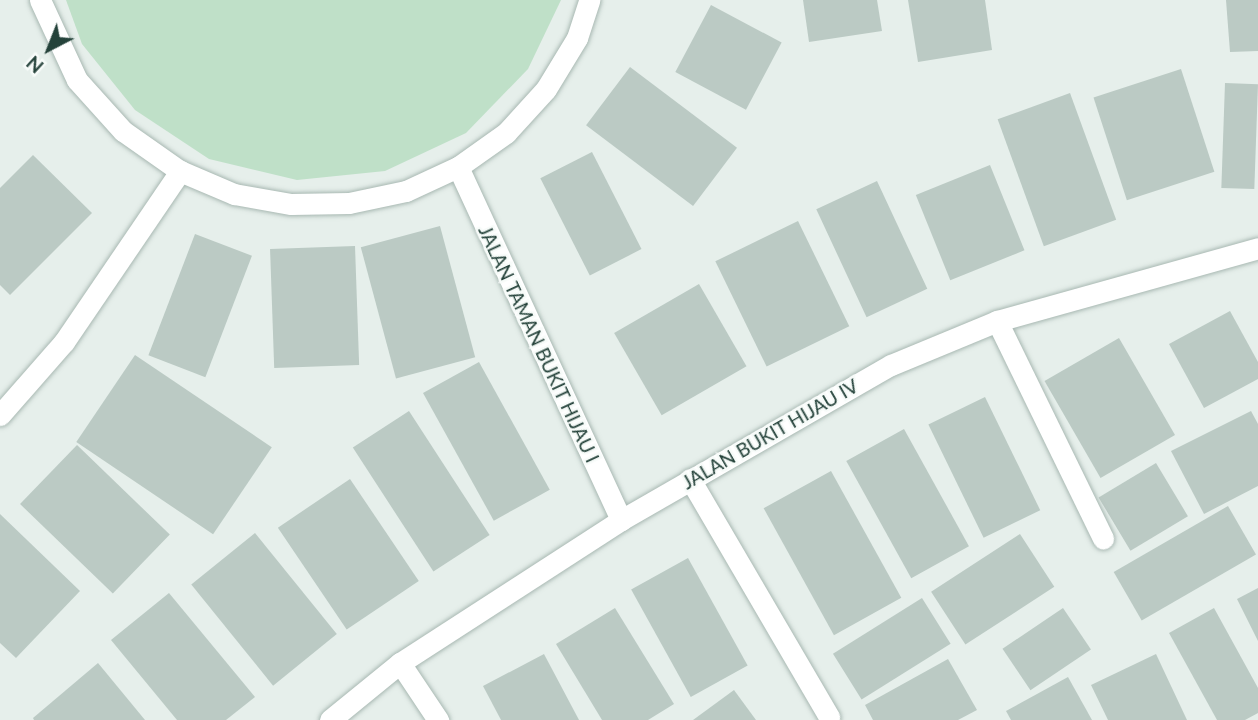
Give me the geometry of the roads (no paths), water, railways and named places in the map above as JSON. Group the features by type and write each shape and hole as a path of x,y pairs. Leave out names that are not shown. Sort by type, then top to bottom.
{"street":[{"path":"40,0 77,80 123,131 180,171 234,194 314,204 406,191 458,167 506,133 547,89 577,38 589,0"},
{"name":"JALAN TAMAN BUKIT HIJAU I","path":"458,167 621,520"},
{"path":"0,415 64,342 180,171"},
{"name":"JALAN BUKIT HIJAU IV","path":"330,720 400,663 621,520 891,365 996,321 1258,247"},
{"path":"996,321 1103,538"},
{"path":"690,479 829,718"},
{"path":"400,663 438,720"}]}
